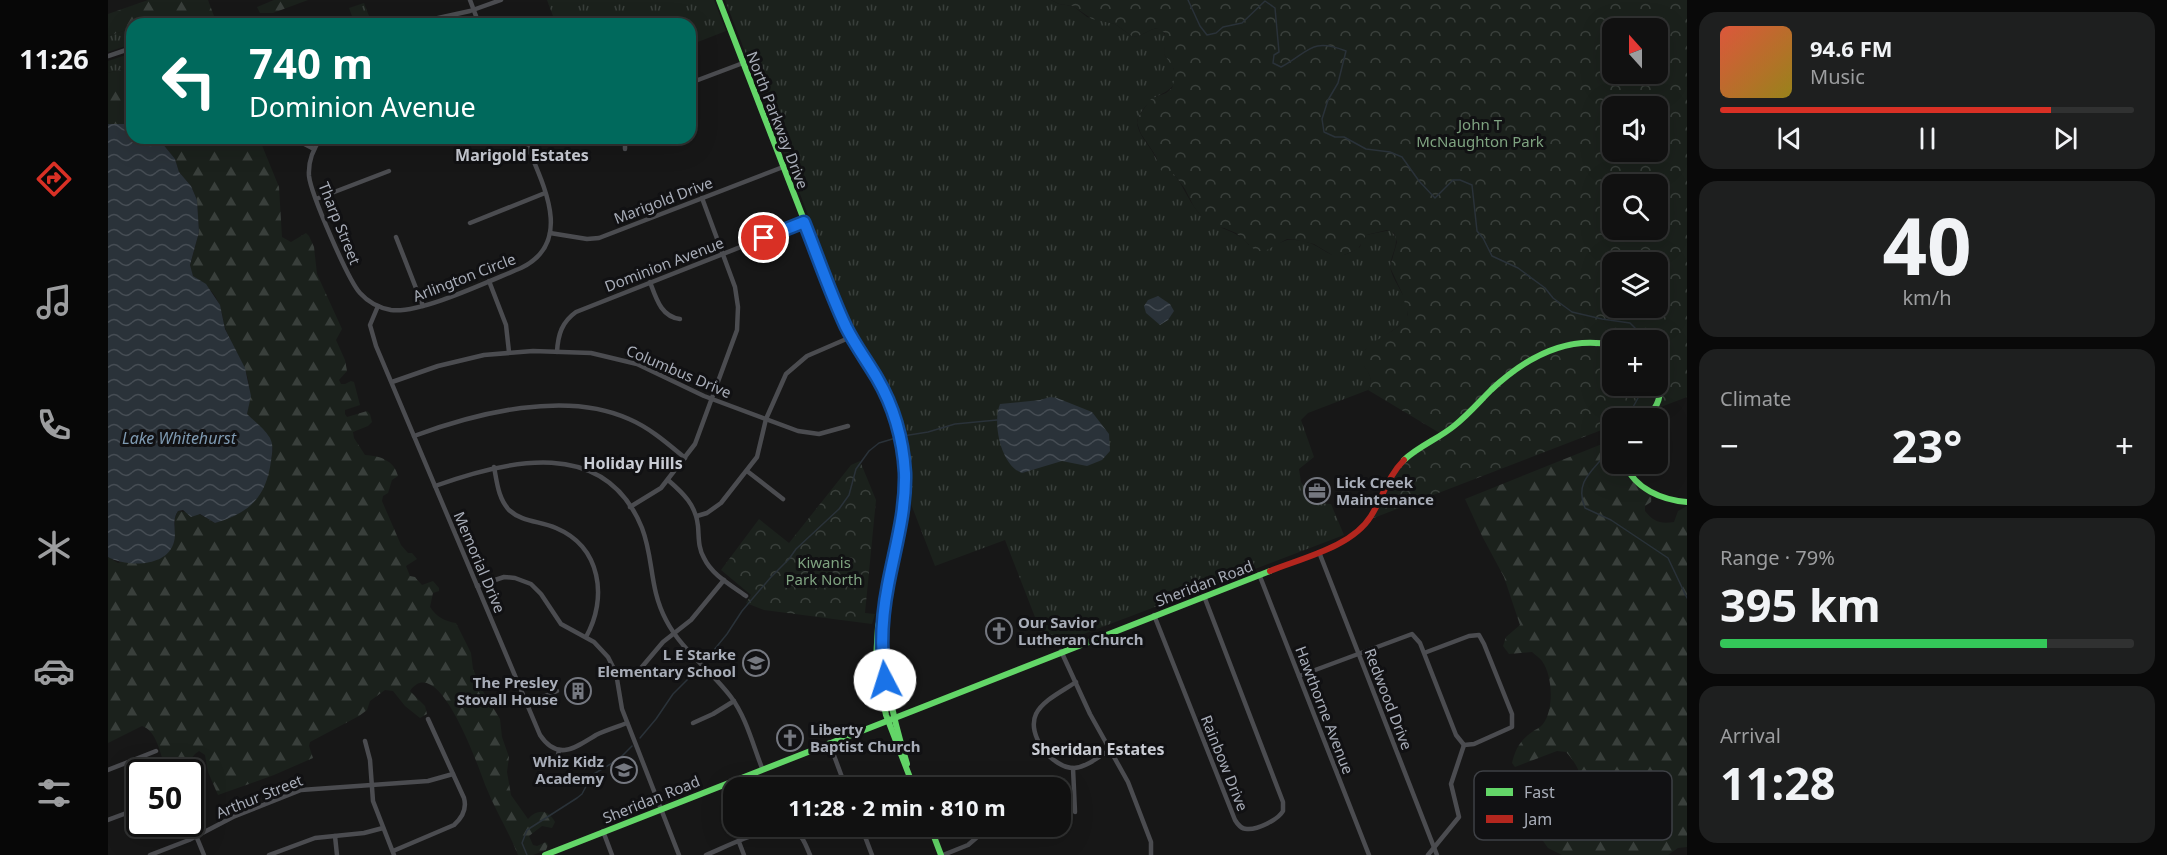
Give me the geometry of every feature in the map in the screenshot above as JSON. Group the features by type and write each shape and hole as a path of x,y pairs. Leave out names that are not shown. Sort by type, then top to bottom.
{"main road":[{"name":"North Parkway Drive","path":"719,0 804,222 851,337 885,393 900,438 905,472 904,502 888,588 882,659 885,702 910,777"},
{"name":"Sheridan Road","path":"545,855 1349,539 1362,529 1376,511 1389,479 1401,463 1455,426 1511,373 1540,356 1568,345 1593,341 1602,343"},
{"path":"1630,474 1637,482 1671,500 1687,502"},
{"path":"870,726 879,715 885,702 896,710 909,711"},
{"path":"870,726 894,733 900,719 909,711"},
{"path":"935,837 942,855"}],"street":[{"path":"470,0 477,18"},
{"path":"438,18 474,10 501,0"},
{"path":"108,56 126,50"},
{"path":"696,81 743,63"},
{"path":"304,144 314,149"},
{"name":"Tharp Street","path":"317,144 310,163 309,176 316,199 352,282 363,297 378,306"},
{"path":"457,144 461,154"},
{"path":"526,144 551,213 550,233"},
{"path":"625,144 625,149"},
{"name":"Marigold Drive","path":"550,233 587,239 598,238 783,166"},
{"path":"316,199 389,171"},
{"path":"470,223 545,193"},
{"path":"630,507 653,494 668,480 697,440 735,338 738,320 735,287 702,198"},
{"name":"Dominion Avenue","path":"557,352 562,328 573,314 804,222"},
{"name":"Arlington Circle","path":"378,306 402,310 423,306 525,266 543,249 550,233"},
{"path":"396,237 423,306"},
{"path":"489,281 506,325 509,352"},
{"path":"650,282 664,311 673,318 680,319"},
{"name":"Memorial Drive","path":"378,306 370,328 414,436 542,739 559,750"},
{"path":"697,516 718,506 747,471 759,451 766,419 781,382 792,367 812,353 851,337"},
{"name":"Columbus Drive","path":"392,382 454,362 509,352 597,354 626,360 648,368 712,399 810,434 848,426"},
{"path":"414,436 451,422 489,413 533,407 578,406 607,411 629,419 654,433 685,458"},
{"path":"435,486 494,467 542,461 571,465 603,479 630,507 645,536 657,599 674,633 687,651 734,701 762,768"},
{"path":"494,467 500,495 509,509 523,519 561,530 578,543 589,557 597,577 599,598 597,613 586,637"},
{"path":"747,471 783,499"},
{"path":"668,480 685,495 697,516 700,547 710,567 746,596"},
{"name":"Redwood Drive","path":"1319,552 1437,855"},
{"name":"Hawthorne Avenue","path":"1259,574 1369,855"},
{"path":"477,586 504,577 526,582 541,594 561,624 586,637 601,648 608,657 617,678 620,702 627,723 679,855"},
{"path":"617,678 641,668 663,642 691,621 724,580"},
{"name":"Rainbow Drive","path":"1154,615 1234,820 1239,826 1247,829 1276,819 1283,811 1284,802 1204,596"},
{"path":"1299,676 1405,635 1413,635 1419,640 1456,735 1464,745"},
{"path":"1424,653 1472,635 1479,635 1483,641 1512,714 1513,723 1510,729 1504,732 1474,744 1464,745"},
{"path":"1061,651 1090,714 1111,749 1134,797 1151,842 1151,855"},
{"path":"1076,682 1042,706 1035,716 1036,735 1051,757 1060,764 1073,768 1088,764 1111,749"},
{"path":"526,704 557,691"},
{"path":"693,723 734,701"},
{"path":"365,741 370,760 373,801 393,853 450,827 459,820 464,811 465,802 428,719"},
{"path":"557,761 559,750 575,748 597,735 627,723"},
{"path":"829,742 842,777"},
{"path":"1428,855 1459,817 1451,784 1464,745"},
{"path":"108,770 156,752"},
{"path":"1073,768 1075,812"},
{"name":"Arthur Street","path":"204,832 233,817 301,790 428,781 453,774"},
{"path":"108,820 126,813"},
{"path":"269,855 307,840 364,833 383,828"},
{"path":"603,831 612,855"},
{"path":"335,836 337,855"},
{"name":"Arthur Street","path":"150,855 194,837"},
{"path":"196,837 204,855"},
{"path":"706,855 752,837"},
{"path":"801,837 810,855"},
{"path":"866,837 873,855"},
{"path":"942,855 968,844 977,837"},
{"path":"739,842 744,855"}],"green space":[{"path":"148,0 208,0 215,18 126,18 126,30 108,36 108,14"},
{"path":"274,0 308,0 273,13 260,13 257,7"},
{"path":"547,0 714,0 726,31 696,43 696,18 554,18"},
{"path":"725,0 1051,0 1073,6 1087,17 1115,24 1133,37 1157,28 1163,31 1166,37 1164,54 1173,68 1174,84 1153,99 1139,116 1137,123 1159,164 1174,174 1195,208 1204,218 1238,236 1249,245 1274,244 1293,240 1315,245 1328,253 1340,256 1360,247 1366,235 1391,230 1396,238 1390,267 1406,301 1408,314 1406,321 1365,350 1364,366 1371,381 1368,390 1308,413 1301,420 1314,457 1299,469 1301,482 1315,503 1331,504 1344,535 1047,648 1005,540 935,566 911,504 910,461 898,408 883,376 848,318"},
{"name":"John T McNaughton Park","path":"1051,0 1687,0 1687,397 1658,408 1602,408 1602,430 1371,519 1398,467 1443,435 1368,390 1371,381 1361,360 1363,353 1375,341 1405,321 1408,314 1402,293 1390,267 1397,242 1394,233 1387,230 1366,235 1358,249 1337,258 1314,244 1292,239 1287,239 1265,251 1256,251 1236,233 1215,227 1194,207 1174,174 1163,172 1159,168 1156,156 1141,134 1137,123 1138,117 1151,99 1172,88 1174,69 1164,54 1165,33 1157,28 1133,37 1115,24 1092,19 1073,6"},
{"path":"364,3 370,18 353,18 349,8"},
{"path":"126,30 126,46 108,52 108,36"},
{"path":"126,55 126,68 108,73 108,61"},
{"path":"126,68 126,124 108,124 108,73"},
{"path":"163,144 261,144 279,187 282,237 291,242 306,233 309,236 314,247 317,274 342,329 336,340 347,371 339,380 341,384 354,382 360,405 345,410 345,414 347,417 367,411 370,414 372,422 353,432 354,438 365,455 386,460 396,471 398,476 392,480 388,493 383,496 382,501 401,545 417,559 406,566 410,576 415,577 422,585 433,581 439,588 439,591 433,593 430,607 441,618 456,623 471,653 473,669 481,688 500,719 502,737 509,757 507,772 511,795 528,819 535,813 542,812 549,815 555,822 552,828 542,826 529,836 533,845 537,846 546,842 548,845 546,850 533,855 518,855 457,718 445,699 433,687 421,683 410,691 425,706 427,714 420,718 405,706 393,691 385,690 370,701 367,710 359,716 310,742 313,758 218,795 208,772 205,755 199,751 191,759 162,759 152,733 142,726 108,743 108,557 118,563 174,543 175,517 178,511 199,514 215,523 240,512 257,496 263,486 273,448 247,414 248,379 226,330 216,297 210,289 193,276 190,266 199,232 197,200 191,186 179,172 175,159"},
{"path":"1602,444 1602,474 1627,474 1637,485 1652,494 1651,502 1645,506 1645,511 1651,518 1665,523 1674,522 1678,511 1687,506 1687,847 1678,848 1668,855 1562,855 1548,848 1542,840 1672,840 1672,771 1579,771 1566,752 1557,751 1515,767 1512,763 1521,742 1547,718 1550,684 1546,667 1532,652 1509,654 1503,646 1506,637 1520,625 1504,577 1465,499"},
{"name":"Kiwanis Park North","path":"860,461 876,500 865,613 875,614 872,624 764,610 746,603 751,595 721,570 759,519 789,543 851,465"}],"water":[{"name":"Lake Whitehurst","path":"108,124 126,124 126,144 163,144 175,159 179,172 191,186 197,200 199,232 190,265 193,276 206,284 220,305 225,329 245,368 251,396 247,414 268,434 272,455 265,485 254,502 246,509 215,523 200,514 191,517 183,510 178,511 175,518 174,542 170,551 163,557 155,561 135,564 108,557"},
{"path":"1158,296 1170,304 1174,311 1168,320 1160,325 1146,313 1144,306 1148,300"},
{"path":"1050,397 1092,412 1109,434 1110,451 1102,460 1087,466 1062,461 1022,473 1009,462 1000,443 998,432 1000,404"}],"waterway":[{"path":"1188,0 1200,26 1207,35 1216,33 1223,27 1242,23 1265,1 1275,8 1279,52 1274,55 1273,63 1281,67 1317,46 1325,45 1346,51 1338,83 1328,100 1322,119 1324,132 1335,137 1344,137 1366,149 1390,152 1402,157 1419,181 1435,198 1453,180 1472,185 1477,231 1492,256 1518,268 1572,312 1630,323 1637,330"},
{"path":"1632,408 1638,396"},
{"path":"903,436 955,424 997,420"},
{"path":"705,661 771,577 796,549 839,509 849,495 856,469 869,451 879,443 899,437"},
{"path":"1602,458 1585,480 1582,488 1585,508 1611,520 1668,558 1687,598"},
{"path":"640,738 673,694 698,669"},
{"path":"527,855 522,843 527,830 577,798 582,794 592,775 619,759 632,746"}],"traffic: fast":[{"path":"719,0 840,313 887,401 900,438 905,476 903,510 878,627 876,659 886,715 910,777"},
{"path":"1404,460 1454,426 1517,368 1547,352 1562,347 1578,343 1602,344"},
{"path":"1654,408 1659,396"},
{"path":"1631,474 1650,492 1668,499 1687,502"},
{"path":"545,855 1270,571"},
{"path":"884,615 886,672 907,764"},
{"path":"934,837 941,855"}],"traffic: jam":[{"path":"1270,571 1339,544 1363,527 1398,466 1404,460"}],"place":[{"name":"Lick Creek Maintenance","path":"1317,491"},
{"name":"Our Savior Lutheran Church","path":"999,631"},
{"name":"L E Starke Elementary School","path":"756,663"},
{"name":"The Presley Stovall House","path":"578,691"},
{"name":"Liberty Baptist Church","path":"790,738"},
{"name":"Whiz Kidz Academy","path":"624,770"}],"district":[{"name":"Marigold Estates","path":"522,155"},
{"name":"Holiday Hills","path":"633,463"},
{"name":"Sheridan Estates","path":"1098,749"}],"route":[{"path":"764,238 804,222 840,313 859,351 885,393 897,425 904,459 905,489 901,524 884,614 882,659 885,680"}]}
